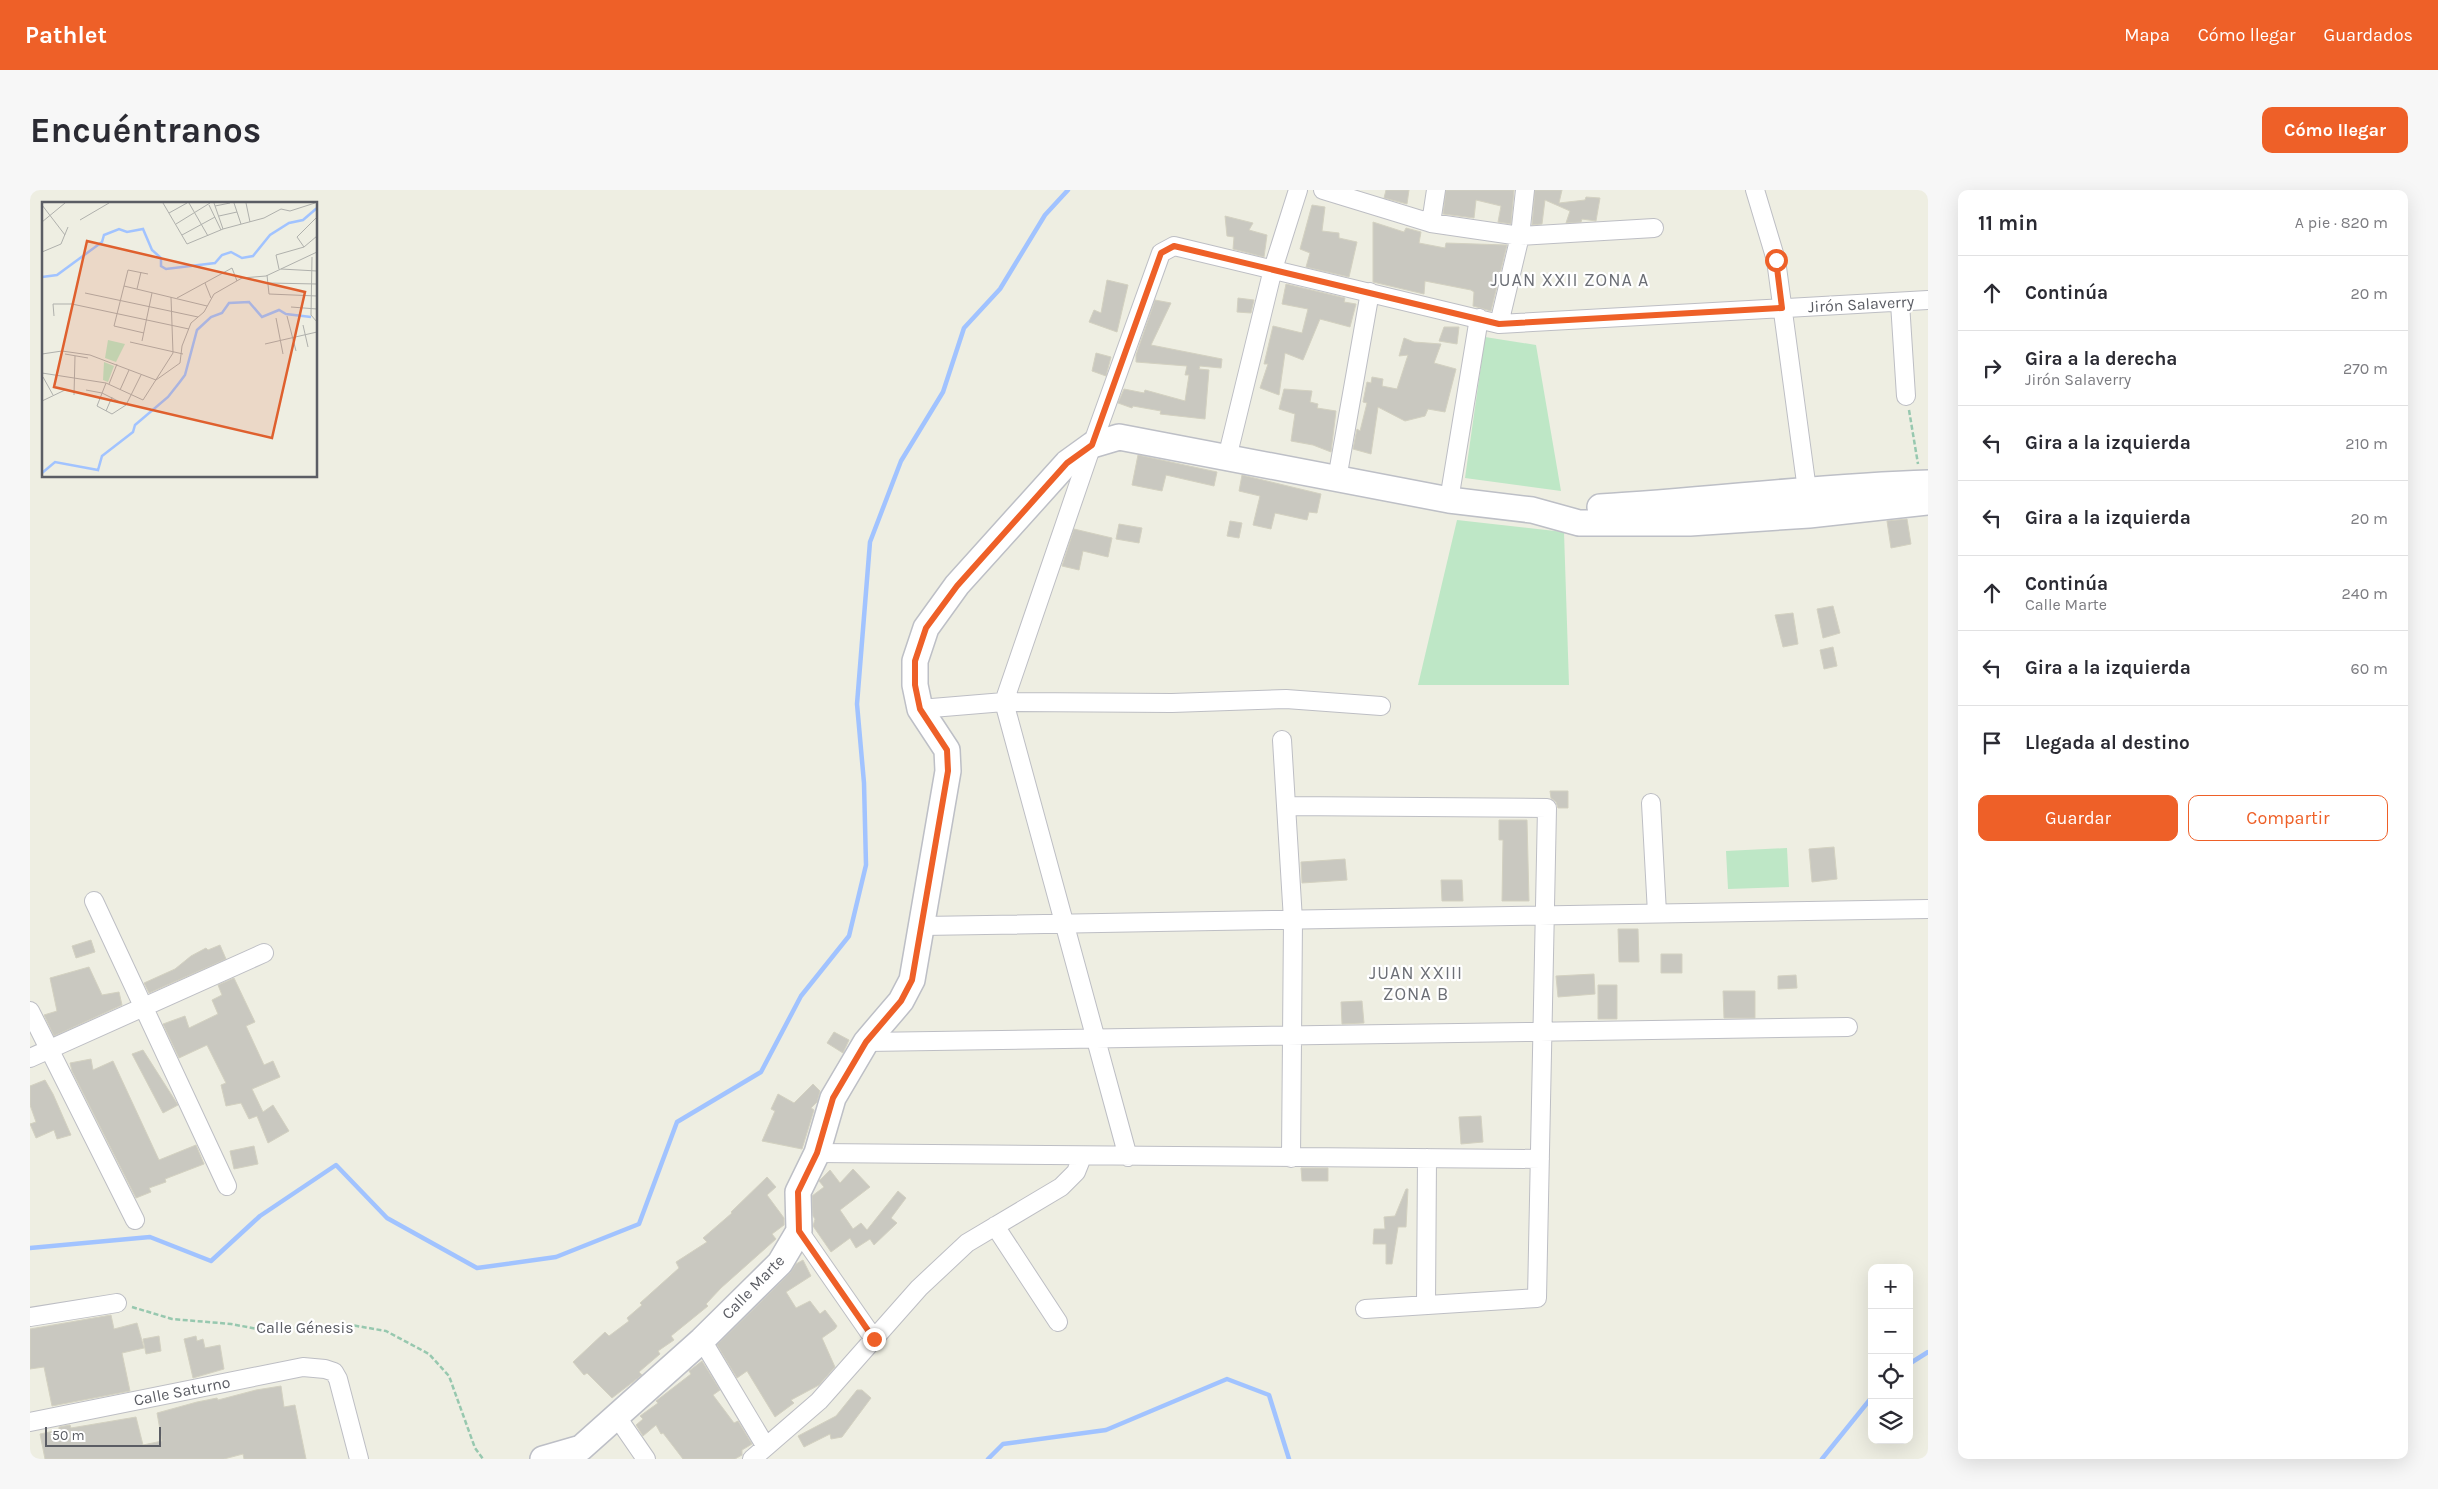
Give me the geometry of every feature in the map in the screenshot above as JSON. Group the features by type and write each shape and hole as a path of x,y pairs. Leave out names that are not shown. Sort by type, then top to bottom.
{"street":[{"path":"1227,458 1273,269 1298,190"},
{"path":"1323,190 1431,223 1520,236 1654,228"},
{"path":"1431,223 1436,190"},
{"path":"1499,324 1520,236 1525,190"},
{"path":"1755,190 1776,260 1807,490"},
{"name":"Jirón Salaverry","path":"1092,445 1161,253 1174,246 1499,324 1928,300"},
{"path":"1337,479 1370,292"},
{"path":"1900,303 1906,396"},
{"path":"1449,500 1479,318"},
{"path":"874,1339 799,1231 798,1192 817,1153 833,1098 866,1042 901,1001 912,980 948,771 947,750 920,709 915,685 915,661 926,628 957,586 1060,470 1092,445 1119,438 1449,500 1532,510 1579,522 1690,522 1809,515 1926,489"},
{"path":"1092,445 1008,685 1004,702 1128,1157"},
{"path":"1532,510 1689,502 1807,490 1926,489"},
{"path":"920,709 1004,702 1172,703 1286,699 1381,706"},
{"path":"1282,740 1293,920 1291,1158"},
{"path":"1651,803 1657,913"},
{"path":"1286,806 1547,808 1537,1298 1365,1309"},
{"path":"94,901 145,1006 227,1186"},
{"path":"922,926 1928,909"},
{"path":"30,1058 264,953"},
{"path":"30,1012 135,1220"},
{"path":"866,1042 1848,1027"},
{"path":"817,1153 1540,1159"},
{"path":"752,1459 819,1401 919,1288 967,1243 1061,1187 1076,1172 1082,1156"},
{"path":"1426,1305 1427,1158"},
{"path":"996,1226 1058,1322"},
{"name":"Calle Marte","path":"543,1459 581,1448 617,1417 702,1340 780,1262 799,1231"},
{"path":"30,1317 117,1303"},
{"path":"702,1340 766,1447"},
{"name":"Calle Saturno","path":"30,1422 303,1367 334,1372 359,1459"},
{"path":"617,1417 646,1459"}],"path":[{"path":"1906,396 1926,489"},
{"name":"Calle Génesis","path":"117,1303 172,1319 231,1324 263,1330 351,1325 386,1331 428,1354 449,1376 475,1448 482,1459"}],"green space":[{"path":"1485,337 1536,345 1561,491 1465,478"},
{"path":"1457,520 1564,532 1569,685 1418,685"},
{"path":"1787,848 1789,887 1728,889 1726,851"}],"building":[{"path":"1386,190 1409,190 1407,204 1384,198"},
{"path":"1446,190 1514,190 1511,224 1498,222 1501,206 1476,200 1474,218 1443,214"},
{"path":"1535,190 1562,190 1559,203 1585,200 1586,197 1600,198 1596,221 1582,219 1581,222 1566,223 1570,211 1545,200 1542,224 1532,225"},
{"path":"1312,205 1325,207 1322,231 1339,233 1339,238 1357,242 1349,277 1306,267 1310,253 1300,249"},
{"path":"1225,216 1253,223 1249,230 1267,235 1264,257 1233,249 1234,237 1227,236"},
{"path":"1373,222 1404,232 1406,228 1421,232 1419,243 1445,248 1446,243 1507,245 1491,311 1473,306 1474,292 1471,290 1425,281 1424,294 1373,282"},
{"path":"1107,280 1128,285 1117,332 1089,322 1094,310 1101,313"},
{"path":"1286,284 1345,298 1344,302 1356,304 1350,327 1320,319 1303,360 1285,353 1279,395 1260,388 1268,364 1264,364 1273,326 1302,333 1308,309 1282,304"},
{"path":"1238,298 1254,300 1251,313 1237,312"},
{"path":"1155,300 1171,303 1151,345 1222,359 1221,368 1200,366 1199,369 1209,370 1205,419 1160,414 1161,411 1133,406 1132,408 1118,403 1124,389 1144,393 1145,390 1185,401 1189,375 1185,375 1187,366 1136,362 1136,355"},
{"path":"1444,327 1459,327 1457,344 1439,341"},
{"path":"1404,338 1414,342 1441,344 1434,363 1456,369 1445,412 1428,409 1425,416 1405,421 1378,407 1371,454 1353,449 1357,429 1360,431 1367,403 1363,402 1367,382 1371,383 1372,377 1383,379 1382,386 1397,389 1408,355 1399,356"},
{"path":"1096,353 1111,357 1106,376 1092,371"},
{"path":"1284,389 1312,391 1310,402 1318,404 1317,408 1336,411 1331,452 1313,445 1291,441 1295,414 1279,409"},
{"path":"1138,455 1217,472 1214,486 1166,475 1162,491 1132,485"},
{"path":"1242,475 1321,494 1317,513 1309,512 1307,520 1275,513 1271,529 1253,525 1260,496 1239,491"},
{"path":"1907,519 1911,544 1891,548 1887,521"},
{"path":"1230,521 1242,523 1239,538 1227,536"},
{"path":"1119,524 1142,528 1139,543 1116,539"},
{"path":"1074,529 1112,538 1108,557 1083,551 1079,570 1062,566"},
{"path":"1833,606 1840,633 1823,638 1817,609"},
{"path":"1793,613 1798,644 1783,647 1775,615"},
{"path":"1833,647 1837,666 1824,669 1820,650"},
{"path":"1550,791 1568,791 1568,808 1558,808 1556,802 1551,798"},
{"path":"1499,820 1527,820 1529,901 1502,901 1503,840 1499,840"},
{"path":"1834,847 1837,879 1812,882 1809,849"},
{"path":"1345,859 1347,880 1302,883 1301,862"},
{"path":"1441,880 1462,880 1463,901 1442,901"},
{"path":"1618,929 1638,929 1639,962 1619,962"},
{"path":"91,940 95,952 76,958 72,946"},
{"path":"220,945 226,959 149,993 144,983 175,969 191,956 206,948 208,950"},
{"path":"1661,954 1682,954 1682,973 1661,973"},
{"path":"89,967 102,995 119,992 122,1005 54,1036 44,1015 57,1011 50,978"},
{"path":"1594,974 1595,994 1558,997 1556,976"},
{"path":"1796,975 1797,988 1778,989 1778,976"},
{"path":"234,978 255,1022 246,1026 264,1065 273,1061 280,1077 252,1089 263,1112 273,1105 289,1131 268,1143 257,1116 249,1119 241,1103 226,1106 221,1085 226,1083 207,1045 179,1058 163,1024 185,1016 189,1028 218,1014 212,1000 222,995 218,985"},
{"path":"1598,985 1617,985 1617,1019 1598,1019"},
{"path":"1723,991 1755,991 1755,1018 1724,1018"},
{"path":"1362,1001 1364,1023 1342,1024 1341,1002"},
{"path":"834,1032 849,1040 843,1053 827,1043"},
{"path":"143,1050 178,1105 163,1113 132,1054"},
{"path":"91,1059 93,1070 113,1061 159,1160 196,1145 204,1164 165,1179 166,1182 149,1188 151,1192 136,1198 72,1071 70,1063"},
{"path":"45,1080 71,1135 57,1139 54,1130 36,1138 30,1124 36,1122 30,1105 30,1086"},
{"path":"813,1084 820,1091 817,1102 811,1108 814,1110 802,1149 762,1141 775,1111 771,1109 778,1094 794,1103"},
{"path":"1481,1116 1483,1142 1461,1144 1459,1117"},
{"path":"254,1146 258,1164 234,1169 230,1151"},
{"path":"1301,1168 1328,1168 1328,1181 1302,1181"},
{"path":"853,1169 870,1187 840,1210 853,1229 861,1223 867,1230 898,1191 906,1198 891,1218 897,1223 874,1245 870,1239 856,1248 850,1238 831,1252 813,1226 815,1219 813,1216 812,1196 824,1187 819,1181 830,1170 840,1183"},
{"path":"767,1177 776,1187 767,1195 784,1218 784,1225 772,1234 776,1239 721,1288 706,1304 708,1306 671,1336 674,1340 658,1351 660,1354 639,1372 642,1375 612,1398 587,1373 584,1375 573,1362 605,1332 609,1336 629,1321 627,1318 642,1305 640,1303 679,1268 676,1262 707,1242 703,1238 732,1213"},
{"path":"1406,1189 1408,1189 1406,1227 1398,1227 1392,1264 1386,1264 1386,1244 1373,1244 1374,1229 1385,1229 1384,1217 1395,1216"},
{"path":"803,1260 811,1276 786,1292 796,1308 810,1301 820,1314 825,1310 837,1326 822,1338 835,1367 819,1385 791,1400 794,1403 775,1417 747,1371 737,1378 717,1345 790,1273 796,1264"},
{"path":"111,1315 114,1329 137,1323 144,1348 122,1353 130,1391 52,1406 44,1367 30,1369 30,1329"},
{"path":"159,1336 161,1351 146,1354 143,1339"},
{"path":"196,1336 197,1341 203,1339 205,1348 220,1345 224,1369 193,1378 184,1339"},
{"path":"702,1361 720,1390 713,1395 734,1423 738,1421 752,1444 742,1450 742,1455 735,1459 683,1459 663,1433 661,1434 656,1425 643,1436 636,1425 643,1419 640,1416 691,1374 689,1371"},
{"path":"281,1386 284,1407 295,1405 306,1459 244,1459 243,1454 224,1459 45,1459 40,1434 59,1430 59,1427 70,1425 71,1428 136,1417 143,1445 162,1441 157,1413 197,1402 217,1398 218,1400 256,1390"},
{"path":"857,1390 862,1390 871,1398 842,1437 831,1439 830,1434 804,1447 798,1436 836,1416"}],"waterway":[{"path":"30,1248 150,1237 211,1261 260,1216 336,1165 387,1218 477,1268 556,1257 639,1224 677,1122 761,1072 801,996 849,936 866,865 864,783 857,704 870,542 901,461 943,392 964,328 1000,289 1045,215 1068,190"},
{"path":"1913,1361 1928,1352"},
{"path":"988,1459 1003,1444 1106,1430 1227,1379 1269,1395 1289,1459"},
{"path":"1822,1459 1870,1399"}],"district":[{"name":"JUAN XXII ZONA A","path":"1570,280"},
{"name":"JUAN XXIII ZONA B","path":"1416,983"}],"route":[{"path":"874,1339 799,1231 798,1192 817,1153 833,1098 854,1066 866,1042 901,1001 912,980 948,771 947,750 920,709 915,685 915,661 926,628 957,586 1067,463 1092,445 1161,253 1174,246 1499,324 1782,308 1776,260"}]}
